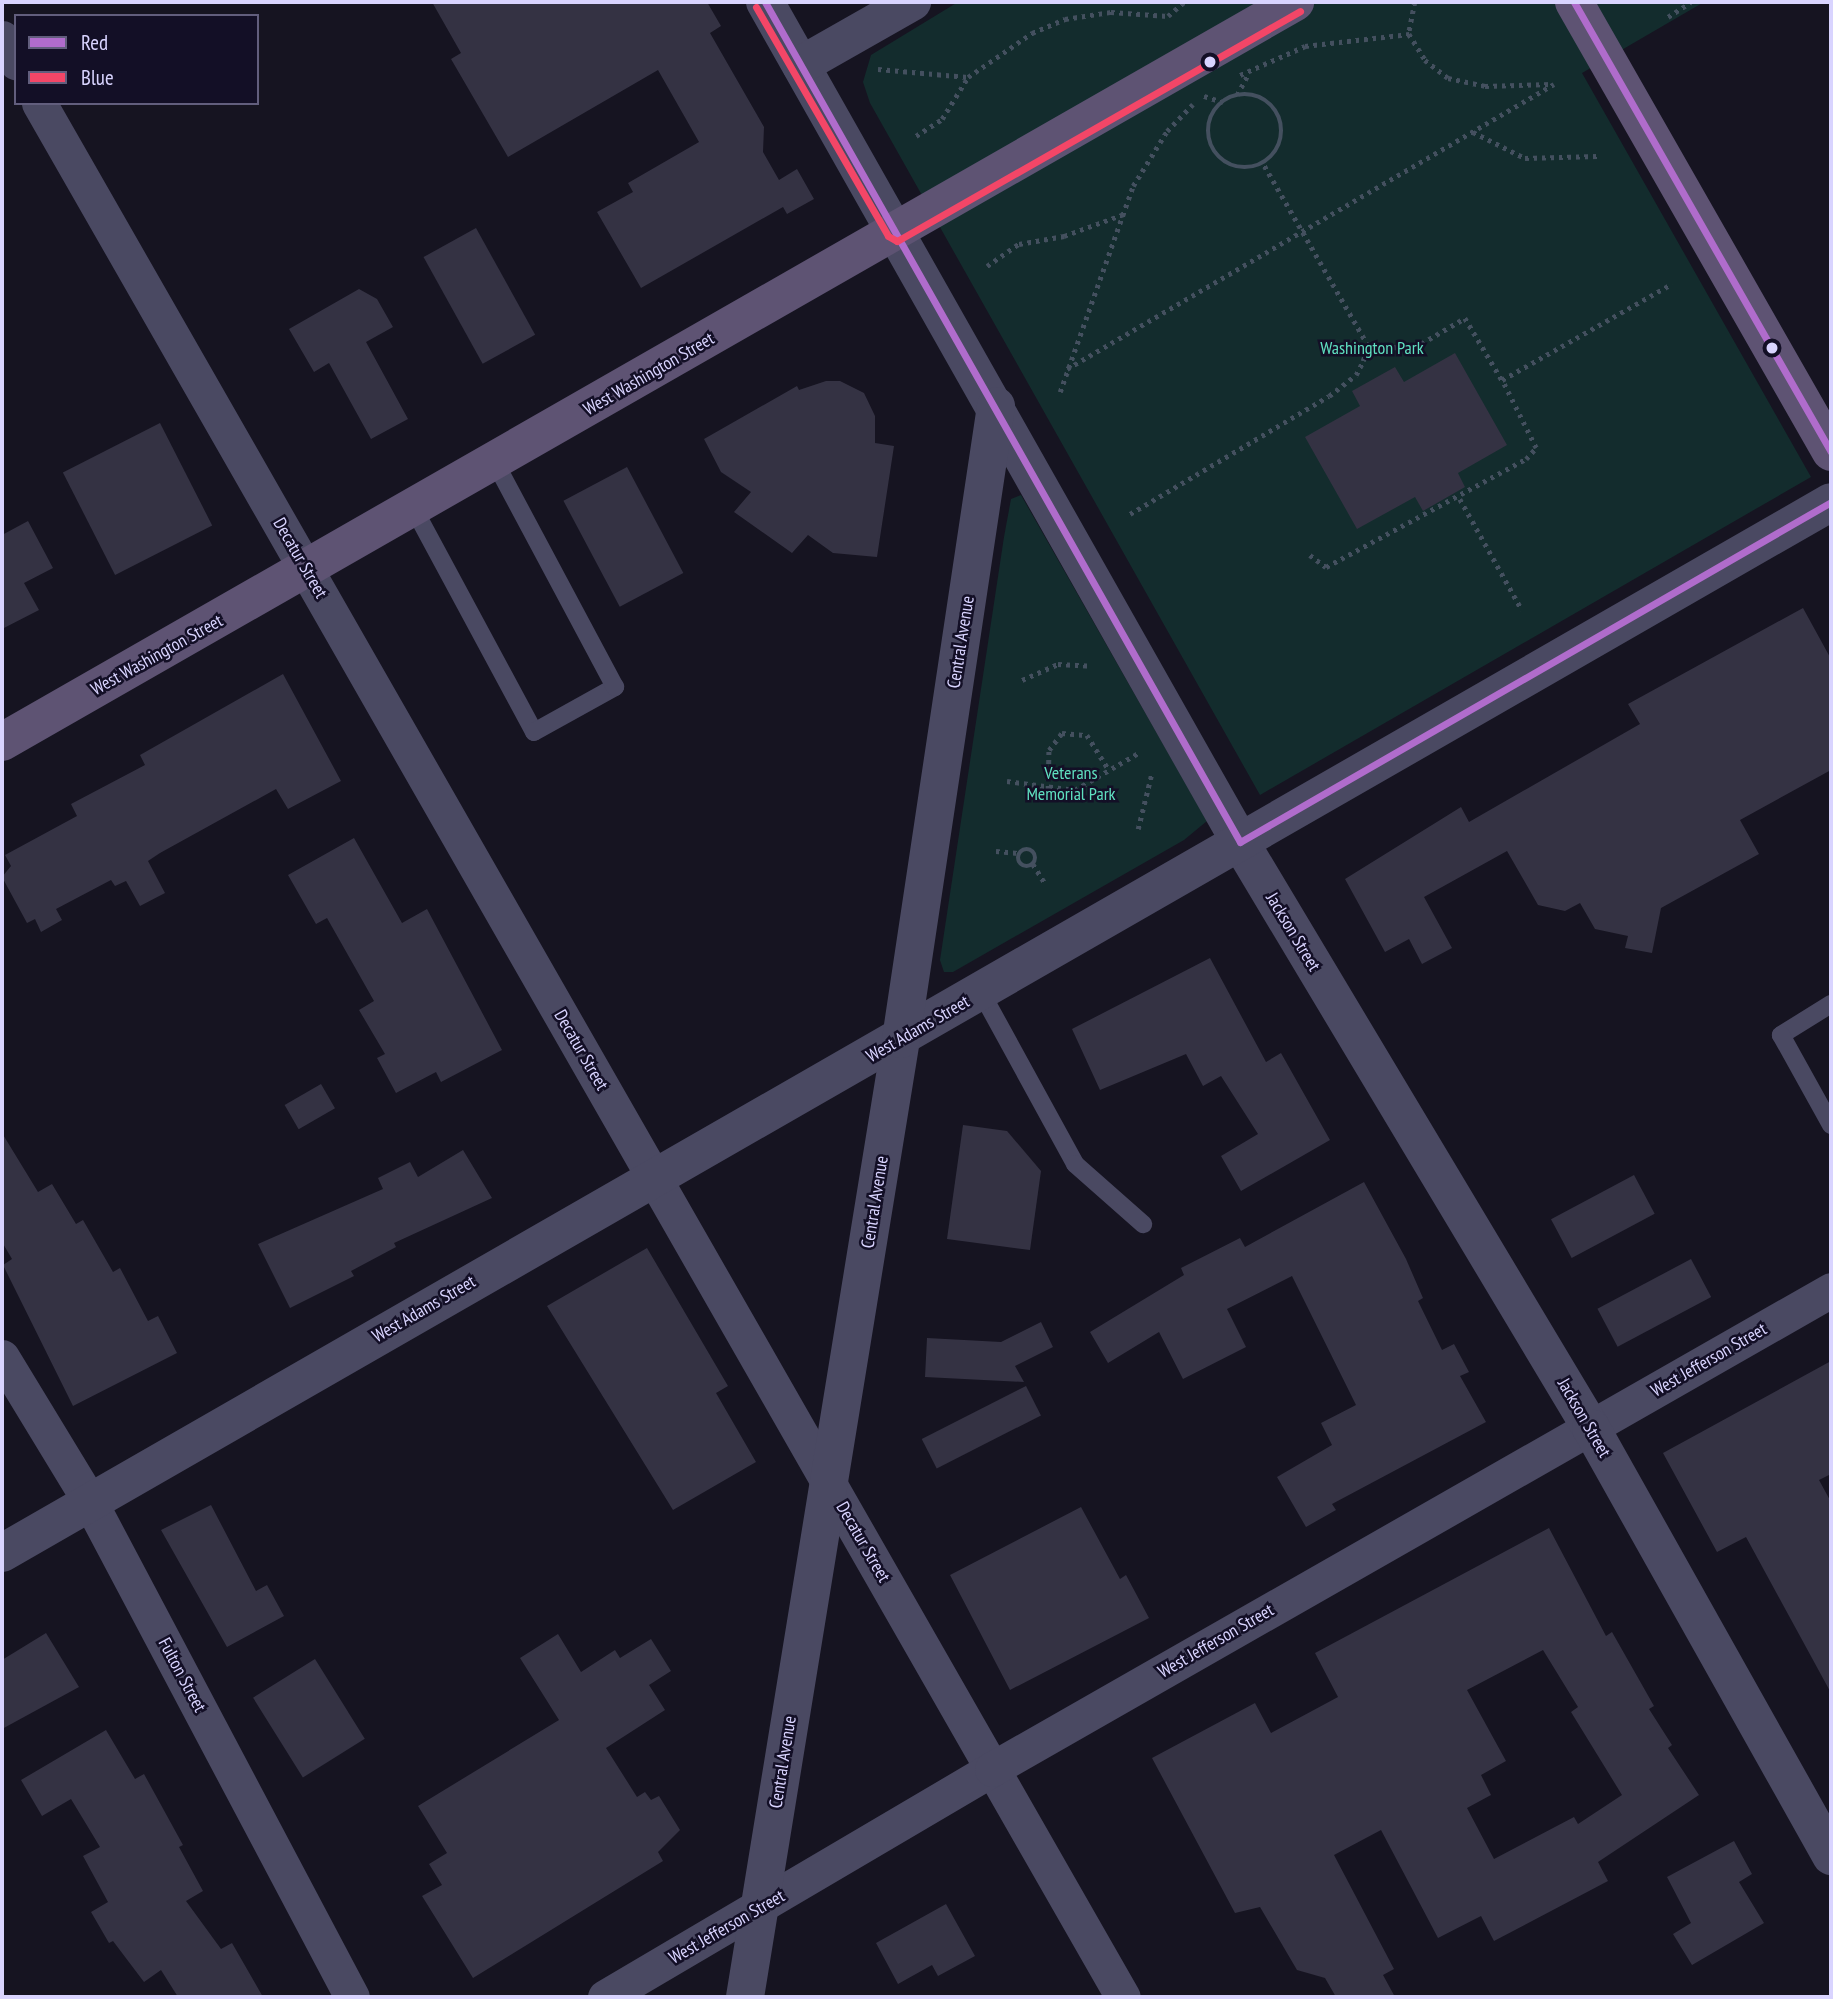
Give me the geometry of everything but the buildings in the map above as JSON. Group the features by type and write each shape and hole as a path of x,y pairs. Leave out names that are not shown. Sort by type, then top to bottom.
{"main road":[{"name":"West Washington Street","path":"2,742 414,509 1295,2"},
{"path":"1574,2 1831,452"}],"street":[{"name":"Jackson Street","path":"765,2 996,406 1240,842 1591,1428 1831,1856"},
{"path":"801,65 912,2"},
{"path":"2,38 14,59"},
{"name":"Decatur Street","path":"40,105 1123,1997"},
{"name":"Central Avenue","path":"745,1997 901,1039 996,406"},
{"name":"West Adams Street","path":"2,1553 653,1176 901,1039 1831,502"},
{"name":"West Jefferson Street","path":"604,1997 992,1769 1831,1290"},
{"name":"Fulton Street","path":"2,1357 90,1502 352,1997"}],"lane":[{"path":"414,509 534,732 615,687 495,462"},
{"path":"981,992 1075,1164 1143,1224"},
{"path":"1831,1004 1781,1035 1831,1125"}],"path":[{"path":"916,136 942,119 968,77 1032,33 1065,19 1111,12 1168,16 1184,2"},
{"path":"1067,369 1555,83 1485,86 1448,78 1425,60 1409,34 1415,2"},
{"path":"1668,17 1690,2"},
{"path":"1228,74 1248,75 1305,46 1409,34"},
{"path":"878,69 968,77"},
{"path":"1237,95 1269,102 1282,123 1280,147 1263,164 1240,168 1212,147 1209,122 1223,102 1237,95 1248,75"},
{"path":"1060,392 1124,214 1154,150 1205,89"},
{"path":"1200,96 1223,102"},
{"path":"1473,132 1525,158 1597,156"},
{"path":"1263,164 1368,346"},
{"path":"987,266 1019,244 1064,236 1124,214"},
{"path":"1502,380 1672,284"},
{"path":"1310,555 1326,567 1415,515 1434,513 1460,499 1536,448 1502,380 1465,318 1414,348 1368,346"},
{"path":"1130,514 1329,396 1356,375 1368,346"},
{"path":"1460,499 1522,610"},
{"path":"1022,680 1058,664 1091,666"},
{"path":"1048,789 1051,744 1068,732 1087,735 1109,771"},
{"path":"1007,781 1048,789 1076,790 1140,752"},
{"path":"1138,829 1152,772"},
{"path":"996,851 1020,853 1031,849 1033,864 1045,883"},
{"path":"1020,853 1024,866 1033,864"}],"green space":[{"name":"Washington Park","path":"958,2 1704,2 1582,73 1811,477 1260,795 870,103 863,82 871,55"},
{"name":"Veterans Memorial Park","path":"1021,495 1207,821 1184,840 953,972 944,972 940,960 1004,537 1011,499"}],"transit line":[{"name":"Red","path":"765,2 1240,842 1831,502"},
{"name":"Red","path":"1574,2 1831,452"},
{"name":"Blue","path":"756,7 888,236 897,241 1300,11"}]}
